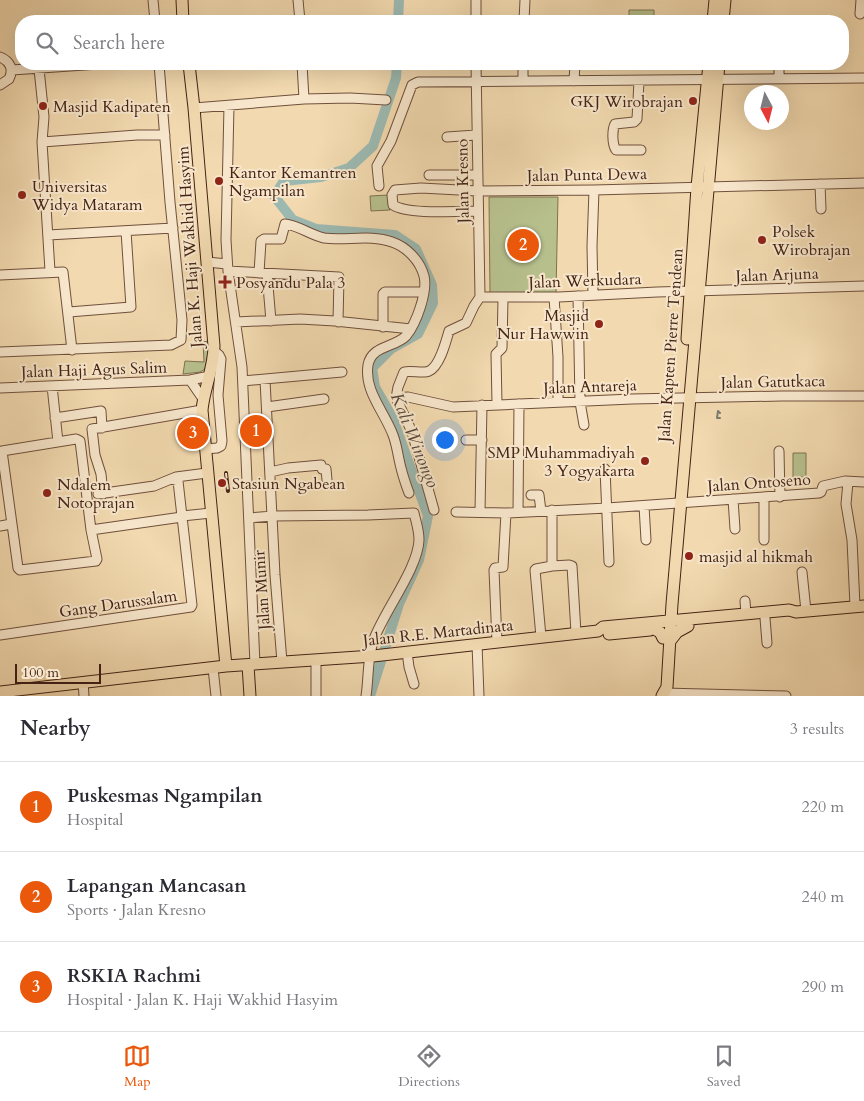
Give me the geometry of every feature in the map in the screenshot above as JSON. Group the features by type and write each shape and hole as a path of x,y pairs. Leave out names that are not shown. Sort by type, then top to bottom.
{"main road":[{"path":"182,0 183,15"},
{"path":"714,15 715,0"},
{"path":"724,15 725,0"},
{"name":"Jalan K. Haji Wakhid Hasyim","path":"190,70 214,351 202,405 226,666"},
{"name":"Jalan Kapten Pierre Tendean","path":"711,70 713,79"},
{"name":"Jalan Kapten Pierre Tendean","path":"663,694 660,687 664,628 668,606 713,79 717,70"},
{"path":"664,628 677,632 690,622 668,606"},
{"name":"Jalan R.E. Martadinata","path":"690,622 765,618 859,606"},
{"name":"Jalan R.E. Martadinata","path":"0,692 226,666 402,653 576,633 598,630 604,627 664,628 690,622 746,614 789,610 801,612"},
{"path":"250,696 251,664"}],"street":[{"path":"153,0 154,15"},
{"path":"298,0 299,15"},
{"path":"476,0 476,15"},
{"path":"524,0 524,15"},
{"path":"860,0 860,14"},
{"path":"0,57 8,62 12,70 9,79 0,85"},
{"path":"39,70 44,117 42,142 50,271"},
{"path":"0,352 171,345 181,340 182,329 159,70"},
{"path":"302,70 304,99"},
{"name":"Jalan Kresno","path":"476,70 480,298"},
{"path":"523,70 523,81"},
{"path":"574,81 575,70"},
{"path":"779,70 780,78"},
{"path":"379,186 377,166 391,141 412,85 418,82 864,78"},
{"path":"639,81 637,119 634,122 616,124 613,128 616,150 641,150"},
{"path":"194,108 304,99 350,98 386,100"},
{"path":"229,106 230,148 226,240 243,381 249,518 251,664"},
{"path":"42,142 137,135 164,135"},
{"path":"447,137 476,136"},
{"path":"429,175 477,175"},
{"name":"Jalan Punta Dewa","path":"478,211 398,208 393,205 392,195 395,190 415,188 478,191 594,190 864,183"},
{"path":"820,184 821,209"},
{"path":"593,295 592,240 594,190"},
{"path":"271,320 263,274 262,241 264,239 279,240 283,234 283,226 285,224 321,237 382,239 409,251 424,276 424,292 417,318 402,339 374,353 370,358 368,370 369,384 393,434 400,467 410,493"},
{"path":"48,234 173,228"},
{"path":"68,312 131,307 126,231"},
{"path":"207,262 263,274 339,277 338,322"},
{"path":"0,275 60,270 64,273 72,350"},
{"name":"Jalan Arjuna","path":"695,292 864,286"},
{"path":"384,327 383,294 385,292 424,292"},
{"name":"Jalan Werkudara","path":"480,298 695,292"},
{"path":"578,296 580,402 584,425"},
{"path":"554,297 558,357 558,402"},
{"path":"434,510 414,438 396,398 398,387 403,373 406,371 425,372 431,370 441,354 450,329 466,323 480,298"},
{"path":"497,404 496,354 502,348 503,298"},
{"path":"236,322 294,319 410,329"},
{"path":"205,450 217,448 222,444 218,395 221,360 214,351"},
{"path":"243,381 342,372"},
{"name":"Jalan Haji Agus Salim","path":"190,380 202,405"},
{"path":"209,380 218,395"},
{"name":"Jalan Haji Agus Salim","path":"0,388 209,380"},
{"name":"Jalan Munir","path":"265,380 275,575 282,662"},
{"path":"52,386 58,442"},
{"name":"Jalan Gatutkaca","path":"686,398 864,396"},
{"name":"Jalan Antareja","path":"396,398 408,397 453,407 686,398"},
{"path":"267,407 324,399"},
{"path":"518,512 519,404"},
{"path":"202,405 92,429 95,455 101,474 100,494 154,486 174,478 207,473"},
{"path":"480,512 482,405"},
{"path":"55,418 101,411 102,428"},
{"path":"76,439 80,441 91,530 98,557 96,561 20,570 18,568 11,524 2,451 58,442 76,439"},
{"path":"466,440 482,440"},
{"path":"779,451 780,497"},
{"path":"270,472 288,468 321,465 322,469 326,469 327,480"},
{"path":"605,469 608,562"},
{"name":"Gang Darussalam","path":"0,635 191,607 178,481 174,478"},
{"path":"848,482 846,504 859,606"},
{"name":"Jalan Ontoseno","path":"456,512 518,512 607,508 780,497 819,493 823,486 848,482 864,482"},
{"path":"532,495 539,495 541,510"},
{"path":"764,498 764,540"},
{"path":"733,499 735,529"},
{"path":"644,506 646,540"},
{"path":"552,510 552,566"},
{"path":"497,642 494,570 495,568 503,567 506,512"},
{"path":"91,530 212,513"},
{"path":"249,518 414,513 419,532 417,553 374,639 372,656 367,672 366,696"},
{"path":"0,526 11,524"},
{"path":"541,637 535,570 552,566 572,566 576,633"},
{"path":"801,612 802,572"},
{"path":"745,601 746,614"},
{"path":"765,618 768,643"},
{"path":"477,644 479,696"},
{"path":"402,653 409,666 414,684"},
{"path":"316,660 316,696"},
{"path":"213,668 216,696"},
{"path":"82,682 84,696"},
{"path":"663,694 786,696"}],"green space":[{"path":"629,10 654,10 654,15 629,15"},
{"path":"389,195 390,210 371,211 370,196"},
{"path":"489,197 558,197 556,293 490,295"},
{"path":"208,341 205,369 200,372 183,374 185,361 204,362 203,342"},
{"path":"793,453 806,453 806,477 793,477"}],"waterway":[{"name":"Kali Winongo","path":"398,15 399,0"},
{"name":"Kali Winongo","path":"370,696 399,604 419,560 428,516 393,419 375,387 372,368 391,349 418,334 433,303 432,285 416,249 395,235 316,229 293,220 274,196 284,181 321,177 349,168 373,146 396,78 397,70"},
{"path":"720,413 718,411 717,418 720,418"}],"railway":[{"path":"226,473 228,491"}],"place":[{"name":"GKJ Wirobrajan","path":"693,101"},
{"name":"Masjid Kadipaten","path":"43,106"},
{"name":"Kantor Kemantren Ngampilan","path":"219,181"},
{"name":"Universitas Widya Mataram","path":"22,195"},
{"name":"Polsek Wirobrajan","path":"762,240"},
{"name":"Lapangan Mancasan","path":"523,245"},
{"name":"Posyandu Pala 3","path":"225,282"},
{"name":"Masjid Nur Hawwin","path":"599,324"},
{"name":"Puskesmas Ngampilan","path":"256,431"},
{"name":"RSKIA Rachmi","path":"193,433"},
{"name":"SMP Muhammadiyah 3 Yogyakarta","path":"645,461"},
{"name":"Stasiun Ngabean","path":"222,483"},
{"name":"Ndalem Notoprajan","path":"47,493"},
{"name":"masjid al hikmah","path":"689,556"}]}
